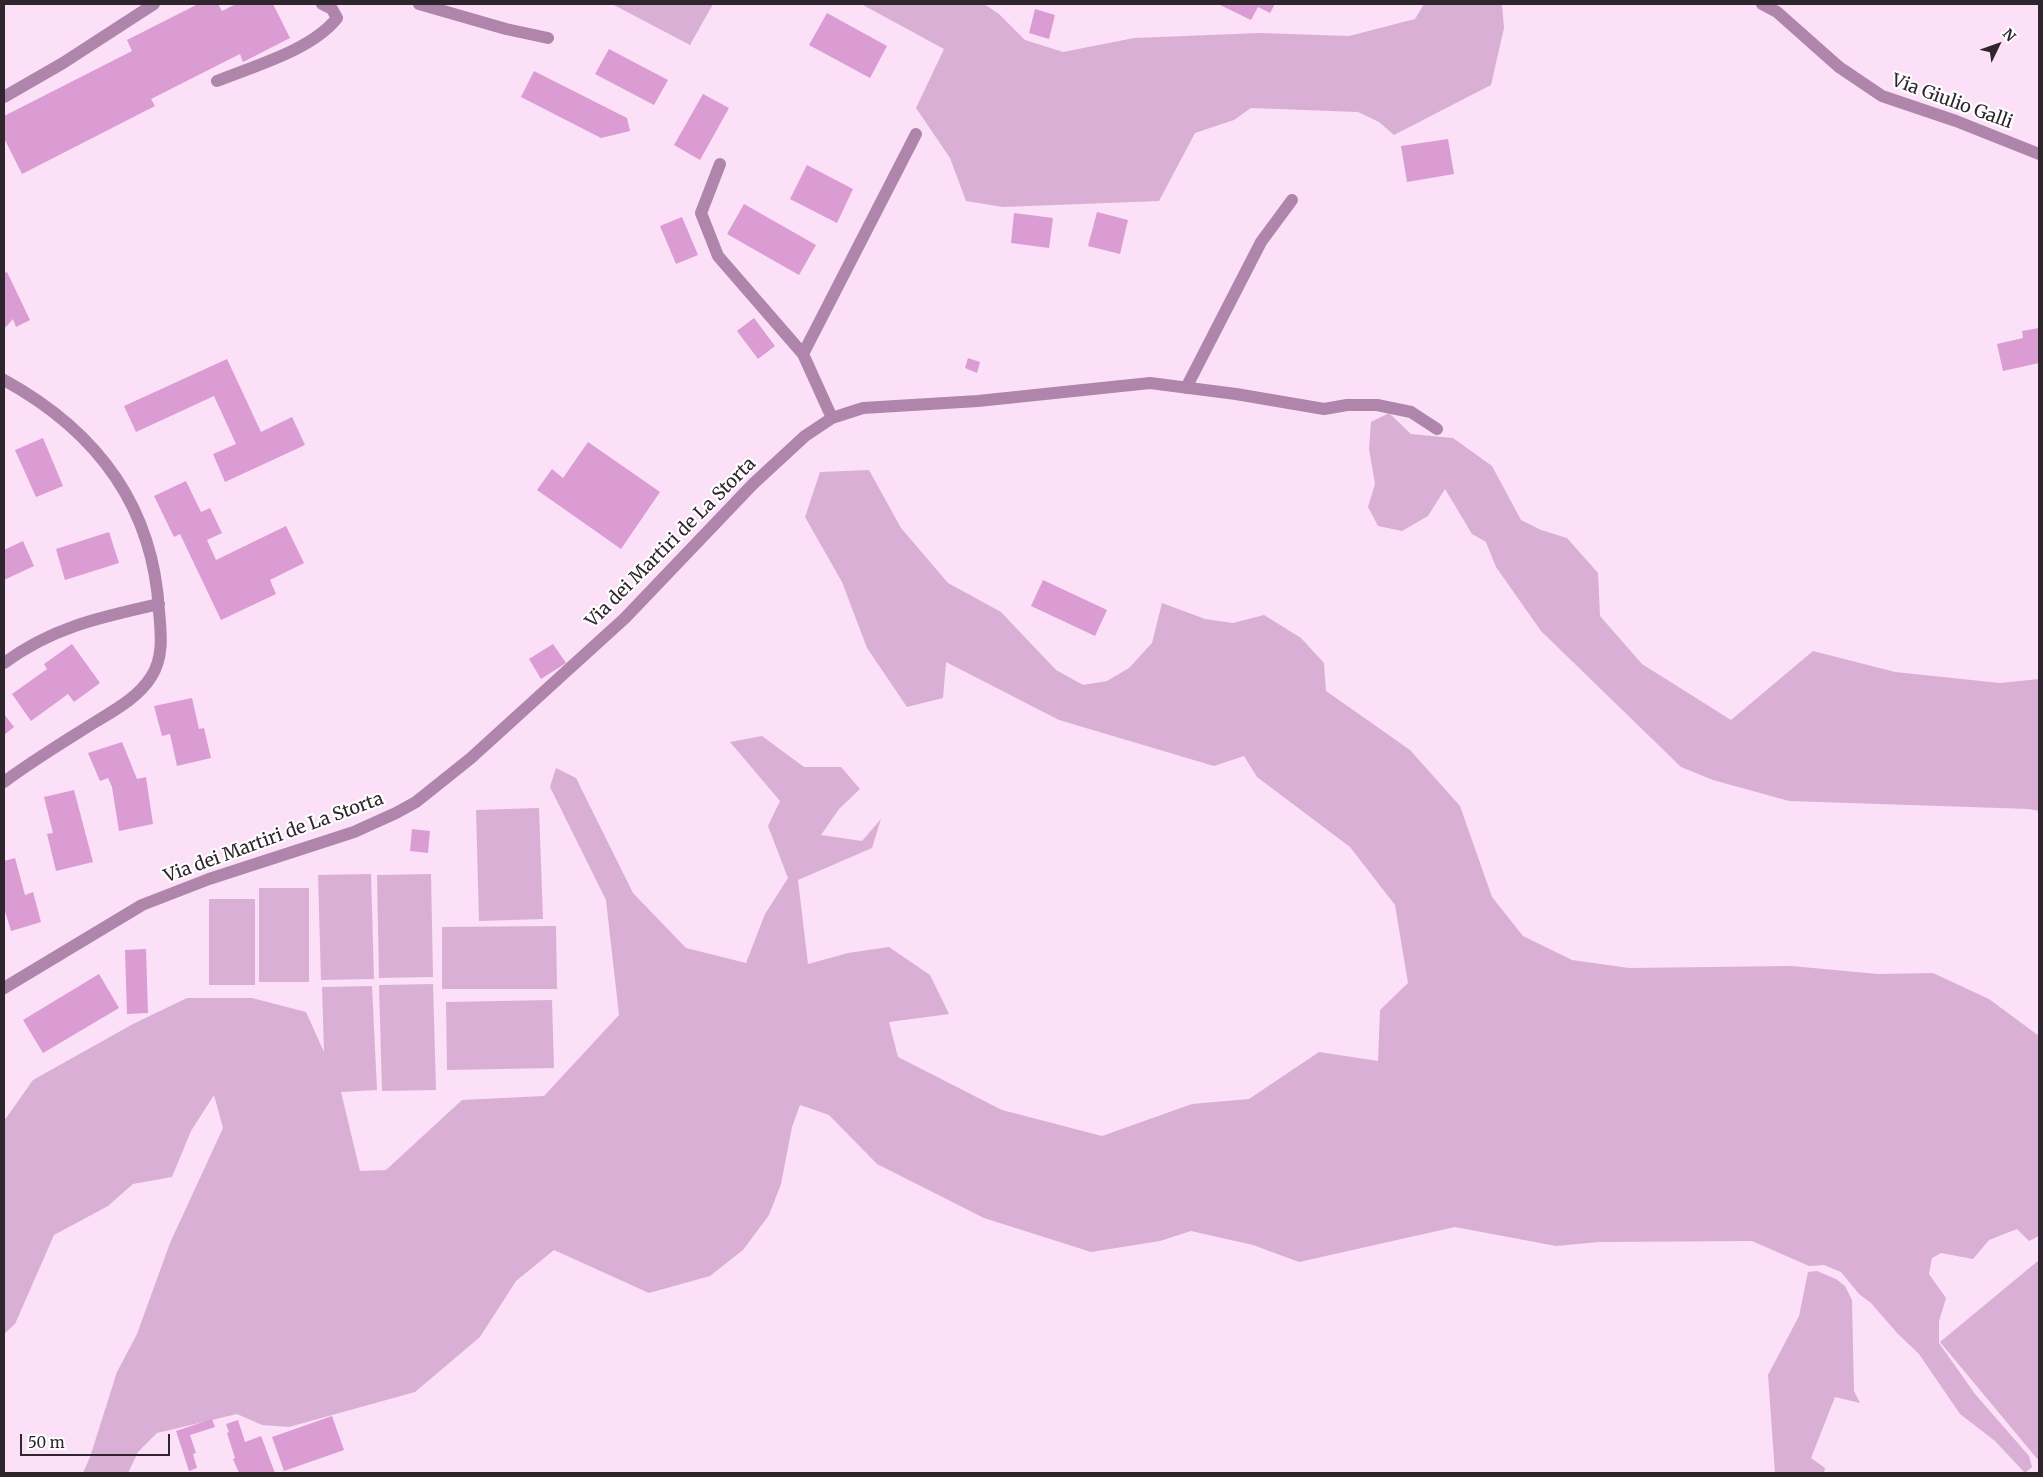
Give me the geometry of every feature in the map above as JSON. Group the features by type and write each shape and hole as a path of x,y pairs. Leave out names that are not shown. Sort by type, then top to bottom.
{"street":[{"path":"4,97 63,63 154,4"},
{"path":"217,82 303,46 330,28 337,18 332,9 322,4"},
{"path":"419,4 506,29 548,38"},
{"name":"Via Giulio Galli","path":"1762,4 1777,12 1839,67 1882,96 1956,121 2039,154"},
{"path":"803,354 916,134"},
{"path":"720,164 701,213 718,256 803,354 832,418"},
{"path":"1186,388 1261,242 1292,200"},
{"path":"4,380 41,403 74,430 103,461 134,506 148,540 159,604 160,652 156,668 147,683 113,711 4,782"},
{"name":"Via dei Martiri de La Storta","path":"4,988 142,904 209,878 354,832 416,802 471,758 625,618 752,484 805,436 832,418 863,408 978,401 1150,383 1324,409 1348,405 1377,405 1411,412 1437,429"},
{"path":"4,663 37,642 83,622 159,604"}],"shaded area":[{"path":"612,4 713,4 690,45"},
{"path":"861,4 984,4 999,14 1025,40 1063,52 1134,38 1260,33 1349,36 1415,19 1424,4 1502,4 1504,28 1491,85 1394,135 1379,122 1358,112 1251,108 1234,120 1195,133 1159,201 1003,207 966,201 950,158 916,108 944,49"},
{"path":"1389,413 1411,434 1453,438 1492,466 1521,520 1541,530 1567,538 1598,573 1600,616 1642,664 1731,720 1813,651 1895,672 2000,683 2039,679 2039,811 2029,809 1789,801 1713,780 1681,767 1541,631 1496,567 1486,542 1472,534 1445,489 1428,516 1402,531 1378,526 1368,507 1375,484 1369,449 1371,422"},
{"path":"869,470 901,528 948,583 1001,612 1056,670 1083,685 1107,681 1129,668 1152,643 1162,603 1205,619 1233,623 1264,615 1301,638 1324,663 1326,691 1410,750 1460,806 1492,897 1523,936 1572,960 1629,968 1791,966 1878,974 1933,973 1989,999 2039,1036 2039,1236 2029,1241 2017,1229 1989,1240 1973,1259 1941,1253 1932,1258 1929,1274 1946,1298 1939,1321 1939,1343 1975,1394 2029,1456 2032,1467 2025,1473 1995,1441 1960,1414 1919,1354 1897,1333 1871,1303 1859,1294 1841,1272 1824,1265 1809,1266 1752,1241 1599,1242 1556,1246 1455,1227 1299,1262 1253,1245 1191,1231 1160,1241 1091,1252 984,1218 877,1164 829,1115 800,1105 792,1127 781,1184 769,1215 743,1250 710,1276 649,1293 554,1250 516,1281 480,1337 415,1392 289,1427 262,1425 237,1414 157,1433 138,1452 128,1473 83,1473 90,1457 117,1372 137,1334 170,1243 223,1128 214,1095 191,1131 172,1177 133,1184 108,1206 54,1235 15,1324 4,1334 4,1121 33,1080 133,1024 187,998 252,998 306,1012 324,1052 322,987 372,986 377,1090 341,1092 360,1171 386,1170 462,1100 544,1096 619,1015 606,900 550,787 556,768 576,778 633,893 686,948 746,963 765,914 788,878 768,826 780,801 730,742 762,736 804,767 841,767 860,789 839,809 821,835 862,841 881,819 872,848 798,880 808,964 848,953 889,947 930,975 949,1014 889,1022 898,1057 1002,1110 1102,1136 1192,1104 1249,1099 1319,1052 1378,1061 1380,1010 1408,983 1395,905 1350,847 1257,777 1244,756 1214,766 1059,720 946,662 943,698 907,707 867,648 842,582 805,517 820,472"},
{"path":"539,808 543,919 479,921 476,810"},
{"path":"371,874 374,979 321,980 318,875"},
{"path":"431,874 433,977 379,978 377,875"},
{"path":"259,888 309,888 309,982 259,982"},
{"path":"209,899 255,899 255,985 209,985"},
{"path":"556,926 557,989 442,989 442,927"},
{"path":"433,984 436,1090 382,1091 379,985"},
{"path":"552,1000 554,1068 447,1070 446,1002"},
{"path":"2039,1260 2039,1461 1940,1342"},
{"path":"1817,1271 1836,1279 1845,1286 1852,1300 1854,1391 1860,1403 1835,1397 1811,1458 1825,1468 1824,1473 1775,1473 1768,1375 1799,1316 1808,1272"}],"building":[{"path":"198,4 218,4 222,11 236,4 273,4 290,38 243,62 240,54 151,99 155,106 22,174 4,138 4,116 132,51 127,40"},
{"path":"1218,4 1275,4 1270,13 1258,7 1251,20"},
{"path":"1035,9 1055,15 1049,39 1029,33"},
{"path":"827,13 887,46 870,78 809,45"},
{"path":"609,49 668,80 654,105 595,74"},
{"path":"534,71 627,118 630,131 601,138 521,97"},
{"path":"703,94 729,108 700,160 674,145"},
{"path":"1448,139 1454,174 1407,182 1401,146"},
{"path":"807,165 853,189 837,223 790,199"},
{"path":"744,204 816,245 799,275 727,234"},
{"path":"1097,212 1128,220 1120,254 1088,246"},
{"path":"1014,213 1053,218 1049,248 1011,243"},
{"path":"682,217 698,255 676,264 660,226"},
{"path":"7,272 30,320 16,327 13,319 5,328 4,273"},
{"path":"754,318 775,346 758,359 737,331"},
{"path":"2039,328 2039,363 2003,371 1997,344 2023,338 2022,331"},
{"path":"968,358 980,362 977,373 965,368"},
{"path":"227,359 261,432 292,417 305,445 225,482 213,454 236,444 214,396 136,432 124,406"},
{"path":"43,438 63,486 36,497 15,450"},
{"path":"588,442 660,492 621,549 537,490 552,469 563,478"},
{"path":"186,481 201,512 210,508 222,533 207,540 216,560 286,526 304,563 270,580 276,594 221,620 180,534 174,537 154,496"},
{"path":"109,532 119,563 65,580 56,549"},
{"path":"23,541 34,566 4,580 4,550"},
{"path":"1043,580 1107,610 1095,636 1031,606"},
{"path":"72,644 100,683 74,702 68,694 31,721 12,694 47,669 44,664"},
{"path":"553,644 566,663 541,679 529,659"},
{"path":"192,698 199,729 204,728 211,758 177,766 170,734 162,736 154,706"},
{"path":"4,714 14,727 4,735"},
{"path":"122,742 137,779 146,777 153,824 119,831 112,787 108,778 100,781 88,753"},
{"path":"74,790 93,862 56,871 47,834 53,833 44,797"},
{"path":"412,829 430,831 428,853 410,851"},
{"path":"15,858 25,895 33,892 41,922 11,931 4,908 4,861"},
{"path":"146,949 148,1013 127,1014 125,950"},
{"path":"99,974 119,1008 43,1053 23,1020"},
{"path":"332,1416 344,1450 284,1471 272,1437"},
{"path":"212,1419 215,1427 190,1435 196,1453 193,1454 197,1468 189,1471 176,1431"},
{"path":"238,1420 245,1442 261,1436 275,1473 239,1473 233,1459 235,1458 226,1424"}]}
